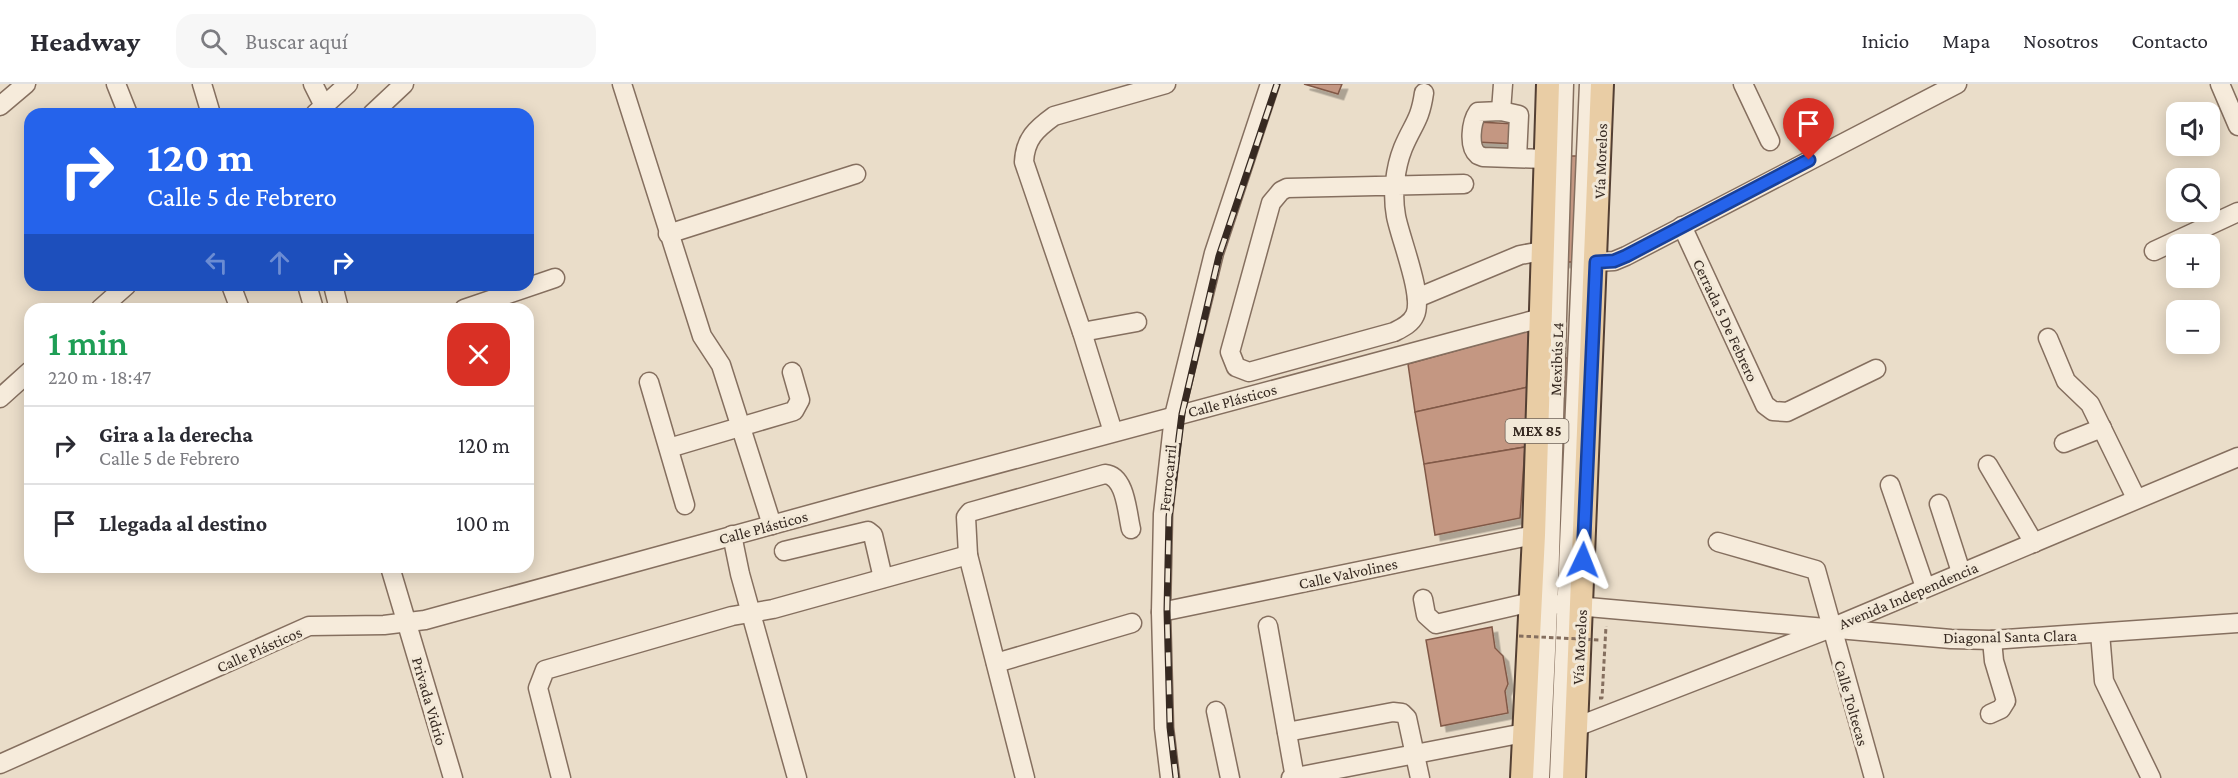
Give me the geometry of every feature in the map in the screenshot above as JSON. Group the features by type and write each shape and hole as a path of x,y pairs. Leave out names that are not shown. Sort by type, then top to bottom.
{"main road":[{"name":"Vía Morelos","path":"1548,84 1534,535 1557,604 1576,727 1574,778"},
{"name":"Vía Morelos","path":"1522,778 1524,733 1557,604 1596,262 1602,84"}],"street":[{"path":"0,106 26,84"},
{"path":"116,84 126,108"},
{"path":"202,84 209,108"},
{"path":"313,84 319,108"},
{"path":"322,108 348,84"},
{"path":"378,108 404,84"},
{"path":"622,84 702,336 721,365 772,525"},
{"path":"1113,432 1082,332 1024,162 1024,148 1039,127 1054,116 1167,84"},
{"name":"Ferrocarril","path":"1170,778 1164,728 1161,612 1163,514 1174,416 1214,253 1270,84"},
{"path":"1501,111 1503,84"},
{"name":"Mexibús L4","path":"1559,778 1557,604 1564,84"},
{"name":"Mexibús L4","path":"1540,778 1557,604 1589,84"},
{"path":"1743,84 1770,141"},
{"path":"1596,262 1614,261 1957,84"},
{"path":"2220,84 2238,126"},
{"path":"1424,93 1420,116 1404,147 1397,167 1396,184 1396,216 1417,298 1415,316 1394,332 1249,372 1236,367 1230,352 1267,216 1276,195 1287,188 1396,184 1464,184"},
{"path":"1516,158 1520,116 1501,111 1482,111 1475,116 1473,149 1483,157 1544,159"},
{"path":"668,234 856,174"},
{"path":"2154,251 2238,212"},
{"name":"Cerrada 5 De Febrero","path":"1682,226 1762,398 1773,411 1787,412 1876,369"},
{"path":"1417,298 1520,255 1542,251"},
{"path":"534,285 555,278"},
{"path":"107,303 120,291"},
{"path":"482,303 517,291"},
{"name":"Calle Plásticos","path":"0,764 309,626 407,624 1541,318"},
{"path":"1082,332 1137,322"},
{"path":"2048,338 2066,381 2090,404 2136,498"},
{"path":"669,448 796,409 800,400 792,372"},
{"path":"0,398 24,376"},
{"path":"649,382 686,505"},
{"path":"2064,443 2102,428"},
{"name":"Avenida Independencia","path":"1576,727 1831,628 2238,457"},
{"path":"1988,465 2034,543"},
{"path":"1025,778 968,555 966,520 970,512 1106,474 1114,477 1120,484 1131,529"},
{"path":"1890,485 1925,587"},
{"path":"1940,504 1961,572"},
{"path":"784,551 868,531 873,535 883,578"},
{"path":"732,535 750,612 797,778"},
{"name":"Calle Valvolines","path":"1161,612 1534,535"},
{"name":"Calle Toltecas","path":"1718,542 1815,568 1874,778"},
{"path":"561,778 538,688 544,670 750,612 773,609 968,555"},
{"name":"Privada Vidrio","path":"392,573 453,778"},
{"name":"Diagonal Santa Clara","path":"1423,599 1426,615 1436,624 1557,604 1951,639 1992,640 2238,623"},
{"path":"996,663 1132,623"},
{"path":"1268,626 1294,778 1524,733"},
{"path":"2100,633 2104,681 2151,778"},
{"path":"1990,714 2001,709 2006,701 1994,661 1992,640"},
{"path":"1216,711 1230,778"},
{"path":"1287,732 1398,712 1407,718 1420,778"}],"path":[{"path":"1599,652 1596,698 1602,698 1607,609"},
{"path":"1519,636 1599,640"}],"building":[{"path":"1304,84 1342,84 1338,94"},
{"path":"1477,122 1517,124 1516,144 1476,142"},
{"path":"1565,156 1581,156 1576,262 1560,262"},
{"path":"1534,329 1528,387 1415,412 1408,364"},
{"path":"1558,358 1574,358 1569,465 1553,464"},
{"path":"1528,387 1525,447 1424,464 1415,412"},
{"path":"1525,447 1520,518 1435,535 1424,464"},
{"path":"1492,627 1495,648 1503,656 1508,684 1505,691 1508,713 1441,726 1426,640"}],"railway":[{"path":"1176,778 1170,727 1167,610 1169,517 1182,414 1219,256 1277,84"}],"route":[{"path":"1583,560 1596,262 1614,261 1626,256 1809,160"}]}
